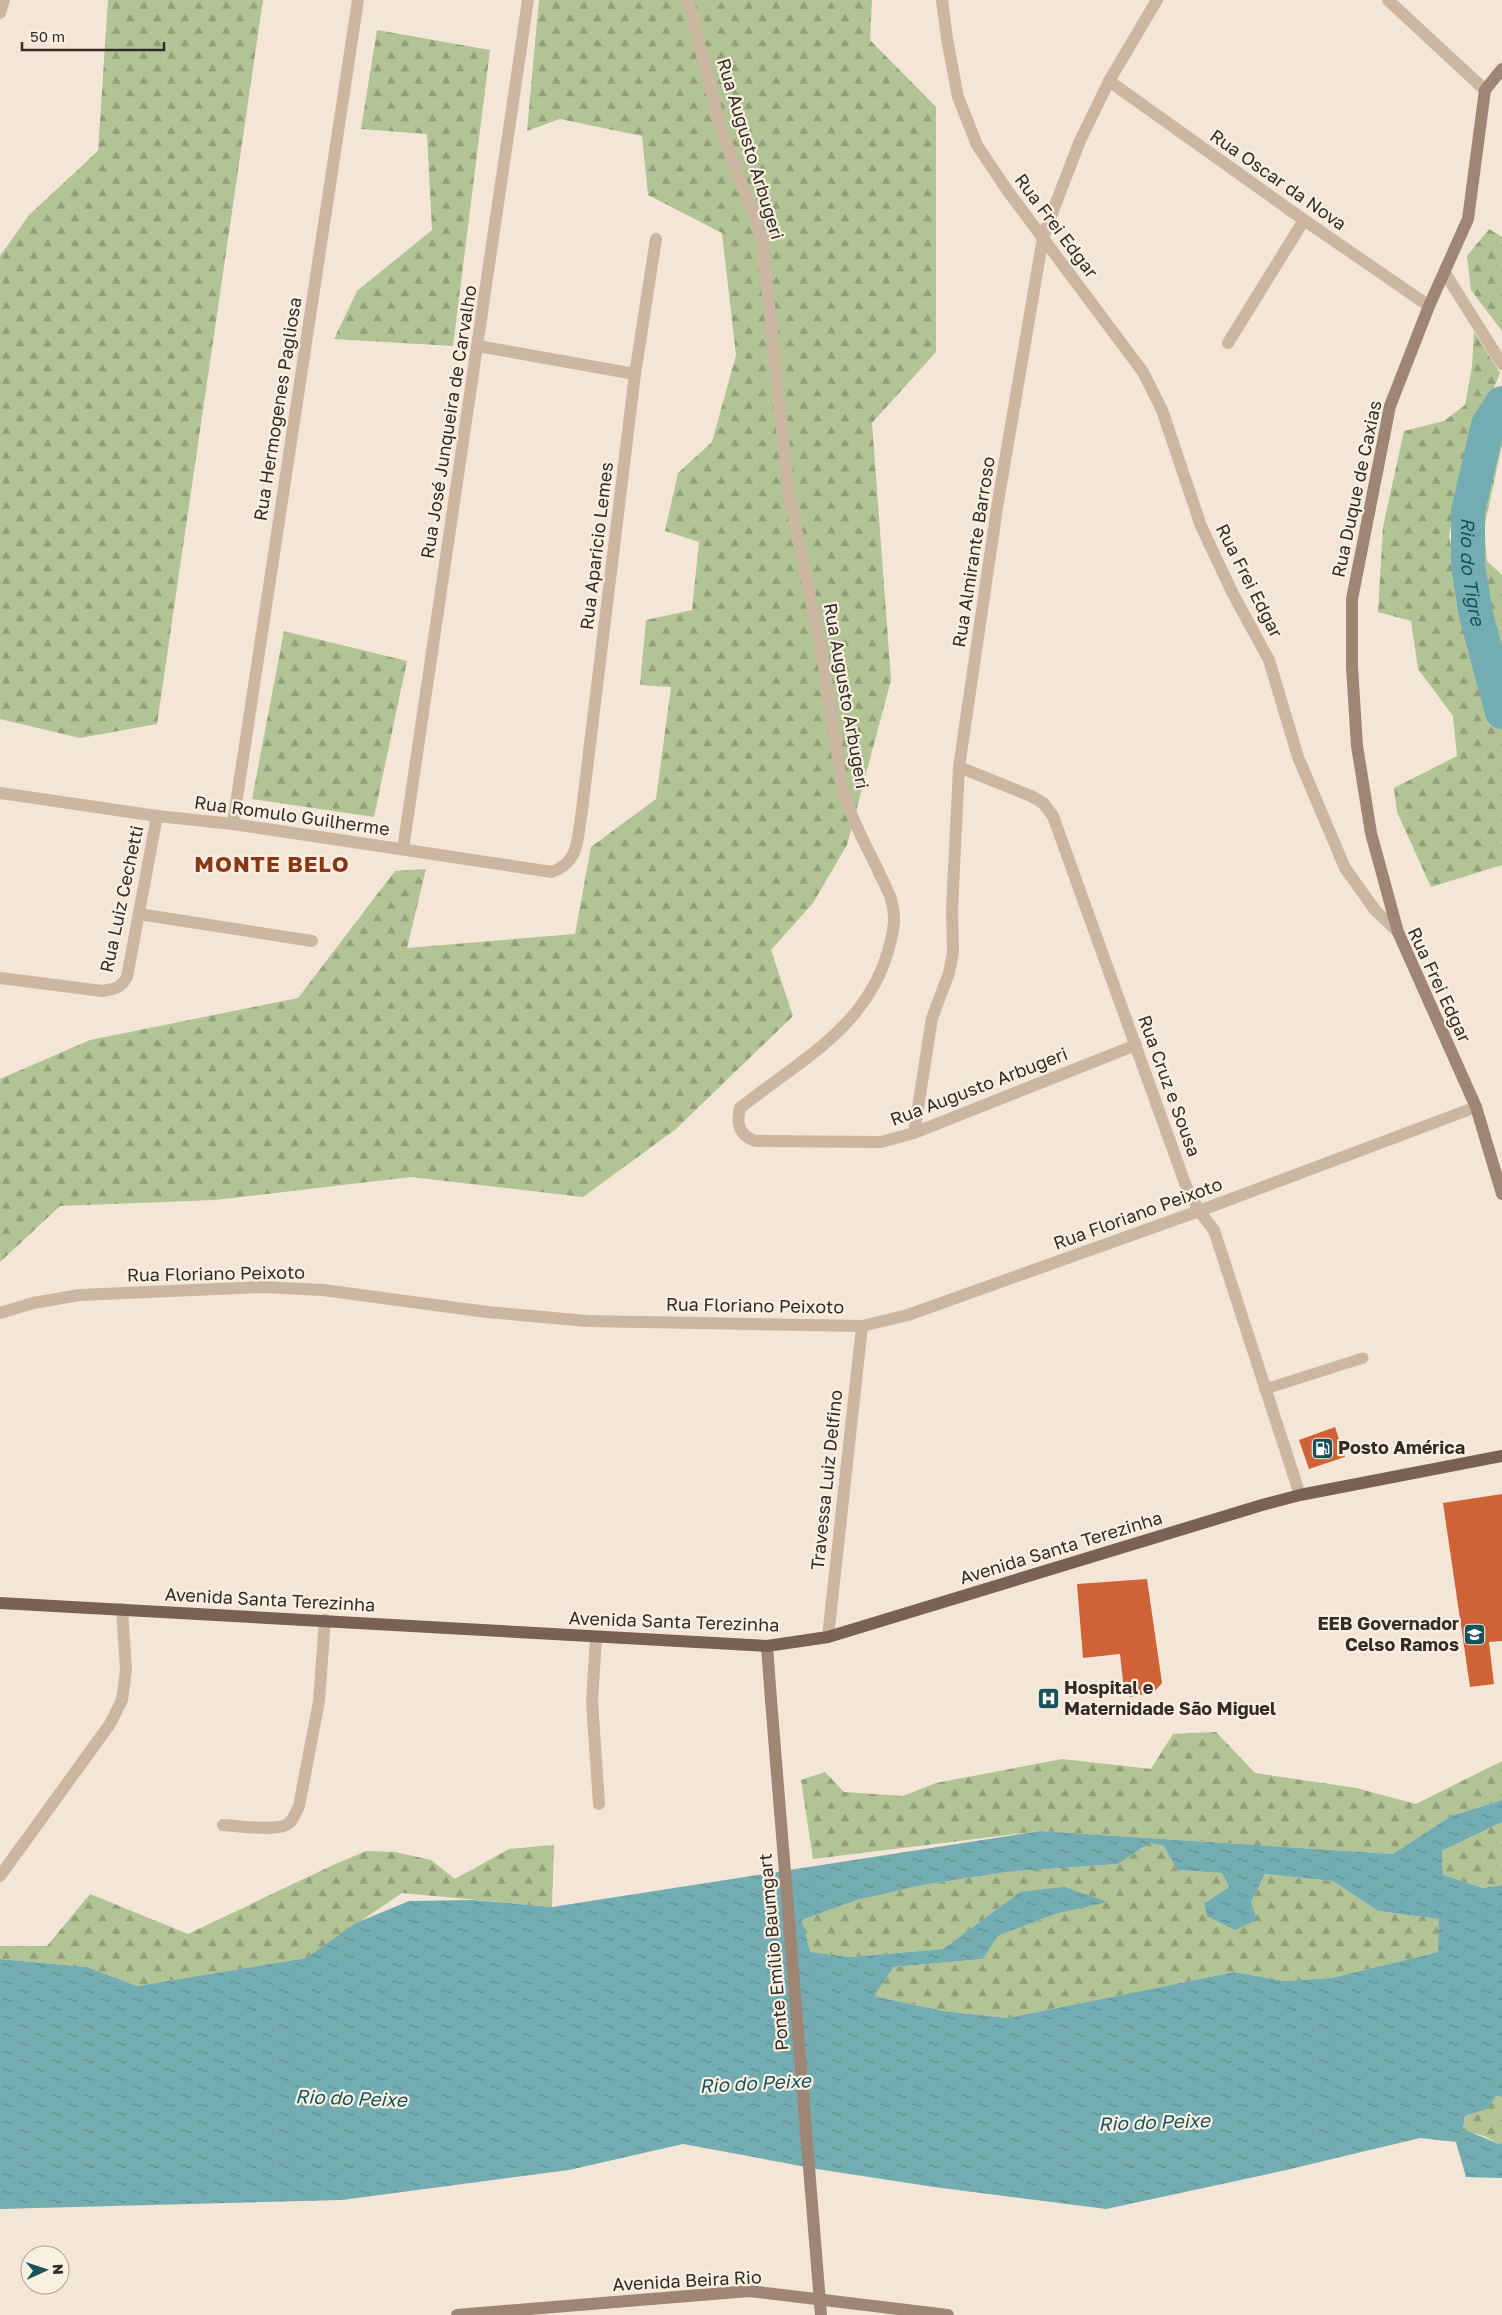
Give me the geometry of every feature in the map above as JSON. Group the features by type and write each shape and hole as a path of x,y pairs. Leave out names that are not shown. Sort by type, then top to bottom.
{"main road":[{"name":"Avenida Santa Terezinha","path":"0,1602 325,1620 596,1638 767,1646 828,1637 1300,1495 1502,1456"}],"street":[{"path":"0,13 4,0"},
{"name":"Rua Hermogenes Pagliosa","path":"233,824 358,0"},
{"name":"Rua José Junqueira de Carvalho","path":"403,849 528,0"},
{"name":"Rua Augusto Arbugeri","path":"688,0 720,126 762,238 789,495 823,659 843,791 868,851 891,898 894,916 894,929 884,964 854,1017 824,1045 740,1108 737,1120 745,1137 754,1141 881,1142 914,1133 1136,1045"},
{"name":"Rua Frei Edgar","path":"942,0 946,39 958,97 977,144 1007,190 1143,372 1158,403 1202,526 1233,594 1269,660 1298,757 1345,868 1375,910 1398,932 1476,1107 1502,1194"},
{"name":"Rua Almirante Barroso","path":"914,1133 932,1018 950,973 959,767 997,508 1043,237 1079,143 1109,81 1157,0"},
{"path":"1388,0 1486,90"},
{"name":"Rua Duque de Caxias","path":"1398,932 1370,833 1357,746 1352,667 1352,599 1390,406 1428,306 1445,273 1468,219 1486,90 1502,69"},
{"name":"Rua Oscar da Nova","path":"1109,81 1428,306"},
{"path":"1228,343 1304,220"},
{"name":"Rua Aparicio Lemes","path":"574,857 582,810 635,374 656,239"},
{"path":"1445,273 1502,364"},
{"path":"478,346 635,374"},
{"name":"Rua Cruz e Sousa","path":"959,767 1031,796 1043,803 1053,816 1186,1186 1199,1211 1214,1230 1300,1495"},
{"name":"Rua Romulo Guilherme","path":"0,793 158,816 233,824 552,872 565,867 574,857"},
{"name":"Rua Luiz Cechetti","path":"0,978 102,991 114,990 122,985 127,976 158,816"},
{"path":"140,914 312,941"},
{"name":"Rua Floriano Peixoto","path":"0,1312 33,1303 80,1295 264,1287 323,1290 487,1312 587,1321 862,1326 908,1315 1199,1211 1476,1107"},
{"name":"Travessa Luiz Delfino","path":"828,1637 862,1326"},
{"path":"0,1876 110,1724 122,1700 126,1670 122,1609"},
{"path":"223,1825 275,1827 287,1825 299,1806 319,1701 325,1620"},
{"path":"596,1638 592,1702 599,1804"},
{"name":"Ponte Emílio Baumgart","path":"767,1646 821,2315"},
{"name":"Avenida Beira Rio","path":"457,2315 749,2291 948,2315"}],"lane":[{"path":"1265,1389 1363,1358"}],"green space":[{"path":"108,0 263,0 157,724 80,738 0,719 0,256 29,215 98,151"},
{"path":"539,0 872,0 870,40 936,107 936,352 872,423 891,680 847,845 813,903 771,950 793,1016 676,1129 583,1197 411,1177 215,1200 60,1206 0,1262 0,1079 90,1040 298,998 395,871 426,869 407,948 575,934 591,847 656,799 671,687 640,685 646,620 692,610 699,542 665,531 678,473 712,442 736,355 722,233 648,195 642,136 560,119 527,131"},
{"path":"377,30 490,50 453,346 334,339 357,291 432,230 427,134 361,129"},
{"path":"1489,229 1502,237 1502,331 1471,290 1467,256"},
{"path":"1474,332 1500,373 1464,461 1449,536 1465,618 1502,722 1502,865 1431,887 1397,812 1394,788 1457,756 1453,716 1418,669 1411,621 1378,612 1383,527 1404,431 1444,421 1465,405 1472,367"},
{"path":"1502,414 1502,445 1484,528 1487,561 1502,575 1502,671 1495,661 1482,609 1475,547 1484,457"},
{"path":"284,631 407,661 374,817 252,799"},
{"path":"1216,1732 1255,1773 1356,1788 1416,1804 1502,1761 1502,1800 1451,1816 1393,1854 1040,1831 813,1859 801,1780 825,1772 844,1792 903,1796 936,1783 1062,1759 1151,1769 1173,1734"},
{"path":"1502,1822 1502,1885 1483,1888 1443,1875 1442,1851"},
{"path":"1149,1843 1164,1846 1177,1870 1222,1873 1229,1887 1205,1902 1251,1902 1265,1874 1333,1881 1378,1911 1440,1919 1438,1952 1331,1978 1284,1981 1234,1972 1008,2018 943,2011 874,1996 894,1967 983,1959 998,1936 1055,1914 1107,1902 1020,1892 943,1949 850,1957 809,1952 802,1920 857,1900 923,1885 1007,1872 1118,1864"},
{"path":"554,1845 552,1907 402,1893 306,1958 137,1986 87,1967 0,1959 0,1946 47,1946 90,1894 188,1934 366,1851 395,1852 431,1860 455,1879 509,1849"},
{"path":"1496,2096 1502,2097 1502,2143 1499,2144 1484,2136 1463,2130 1465,2116 1486,2109"}],"water":[{"name":"Rio do Peixe","path":"1502,1800 1502,1822 1442,1851 1443,1875 1483,1888 1502,1885 1502,2097 1496,2096 1487,2109 1465,2116 1463,2129 1499,2144 1502,2143 1502,2178 1466,2177 1456,2142 1420,2138 1282,2171 1106,2209 934,2187 817,2169 683,2144 569,2170 342,2200 0,2209 0,1959 87,1967 137,1986 306,1958 356,1923 409,1901 473,1900 552,1907 1040,1831 1393,1854 1451,1816","holes":["1149,1843 1164,1846 1177,1870 1222,1873 1229,1887 1204,1903 1207,1916 1235,1930 1257,1920 1251,1902 1265,1874 1333,1881 1378,1911 1439,1919 1438,1952 1331,1978 1284,1981 1234,1972 1008,2018 943,2011 874,1996 894,1967 983,1959 998,1936 1055,1914 1108,1902 1064,1887 1020,1892 943,1949 850,1957 810,1952 802,1920 857,1900 923,1885 1007,1872 1118,1864"]}],"building":[{"name":"Posto América","path":"1335,1427 1345,1457 1309,1469 1299,1440"},
{"name":"EEB Governador Celso Ramos","path":"1502,1494 1502,1641 1489,1642 1494,1684 1470,1687 1443,1503"},
{"path":"1147,1579 1162,1683 1154,1692 1130,1697 1124,1690 1120,1654 1083,1658 1077,1584"}],"waterway":[{"name":"Rio do Tigre","path":"1502,403 1488,425 1468,511 1468,565 1476,615 1502,712"}],"place":[{"name":"Posto América","path":"1322,1448"},
{"name":"EEB Governador Celso Ramos","path":"1475,1634"},
{"name":"Hospital e Maternidade São Miguel","path":"1048,1698"}],"district":[{"name":"MONTE BELO","path":"272,864"}]}
